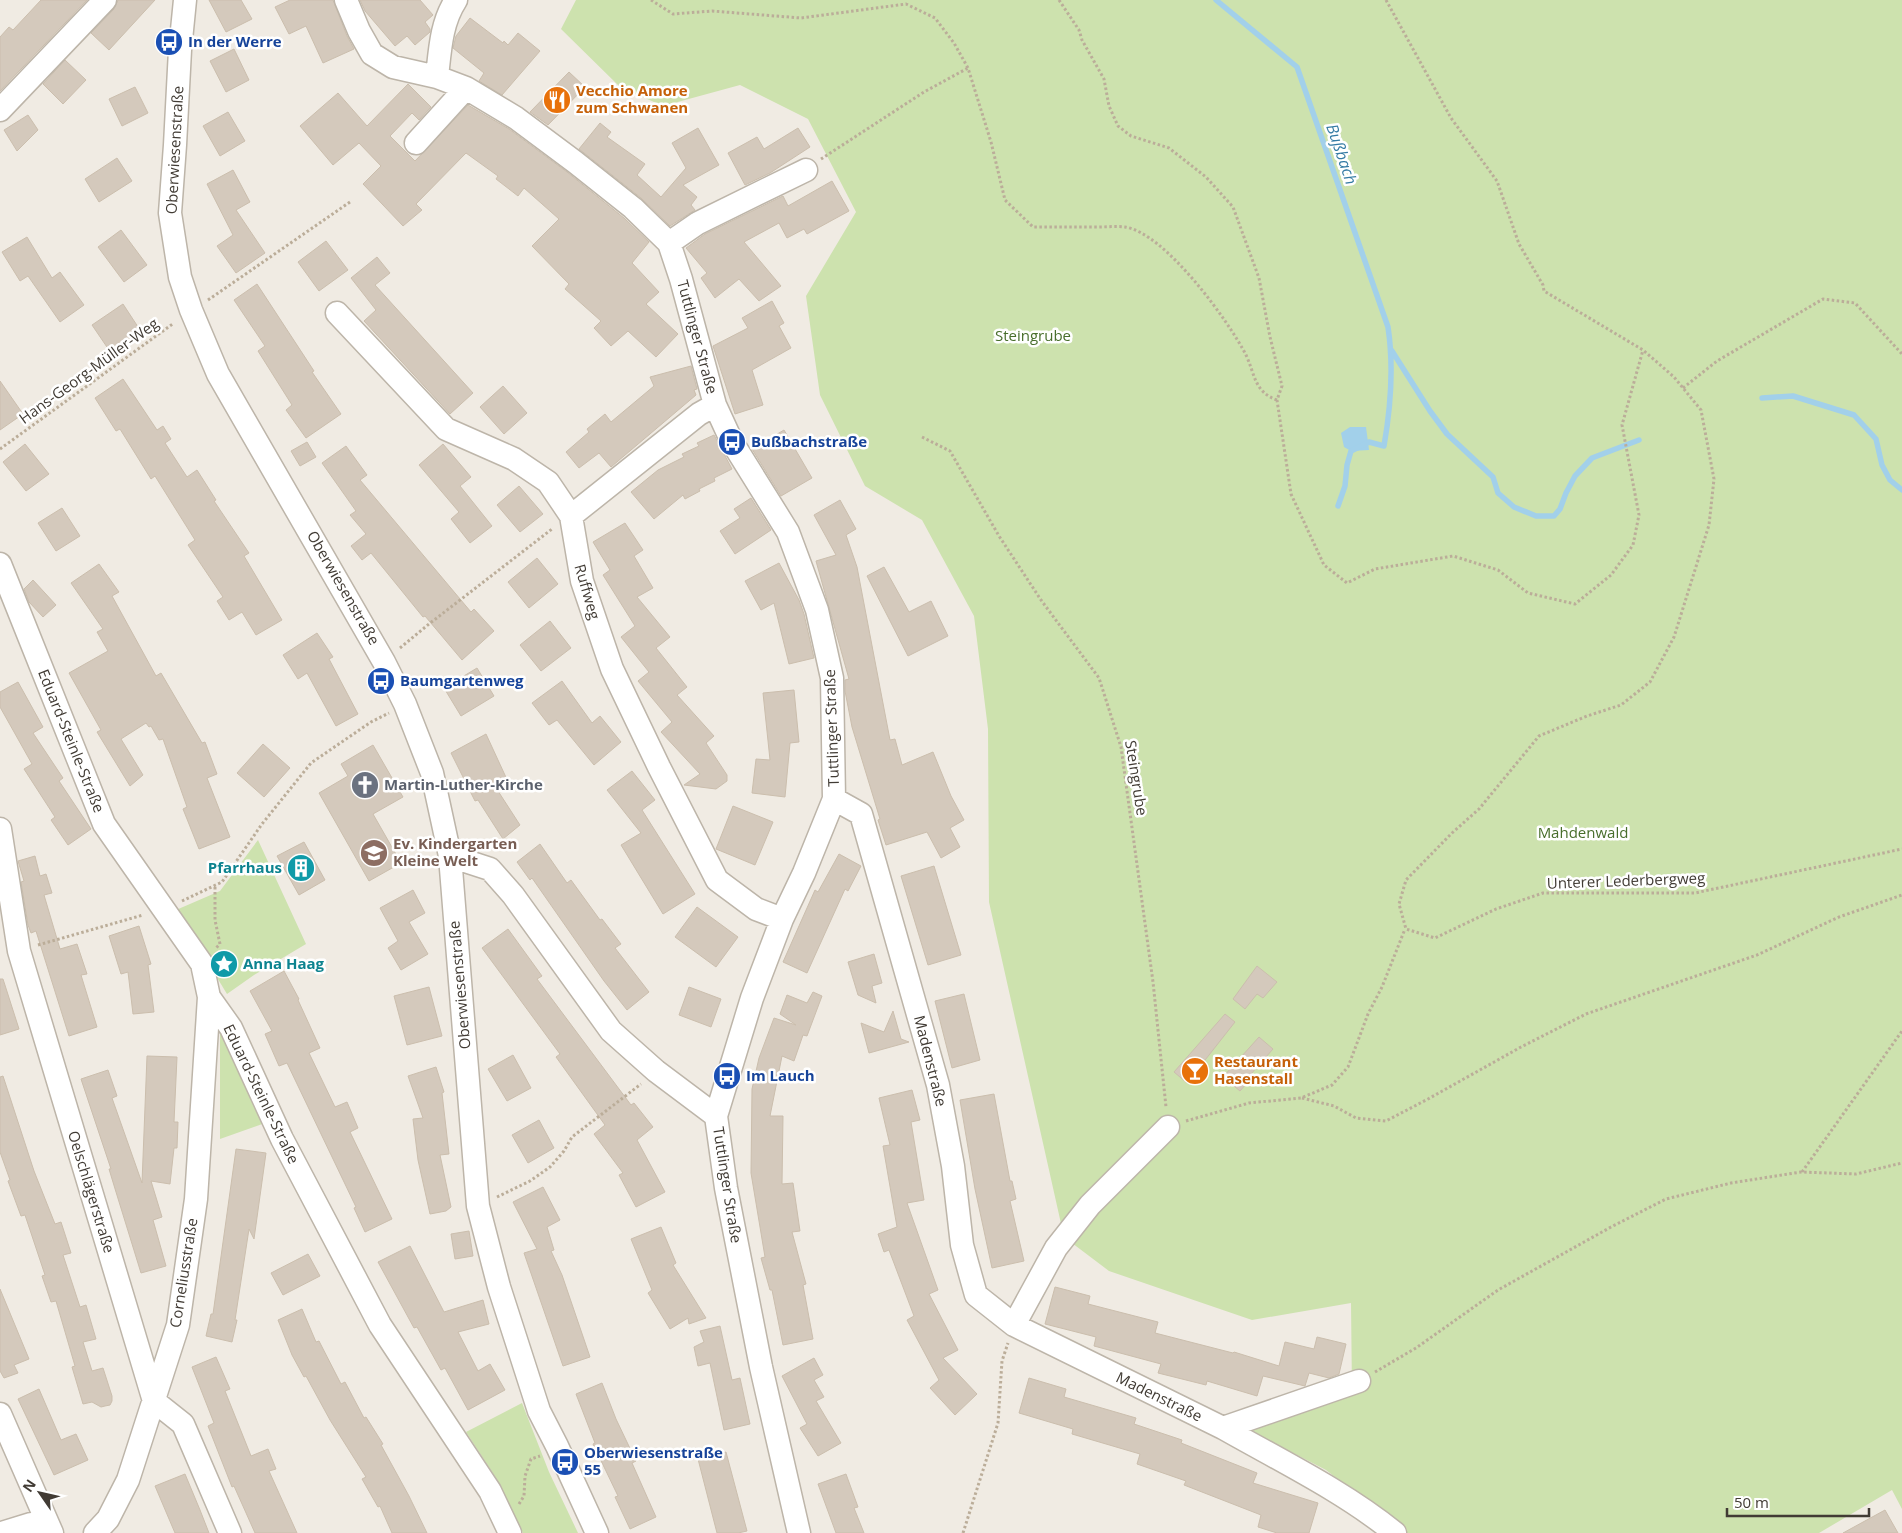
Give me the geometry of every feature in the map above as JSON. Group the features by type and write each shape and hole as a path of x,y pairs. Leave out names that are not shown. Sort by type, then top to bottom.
{"street":[{"path":"2,104 105,0"},
{"name":"Oberwiesenstraße","path":"185,0 170,213 180,277 191,310 218,374 384,662 405,704 432,773 450,856 478,1206 499,1287 539,1411 597,1533"},
{"name":"Tuttlinger Straße","path":"346,0 359,31 372,54 393,68 437,77 466,88 516,118 633,208 669,243 682,279 715,405 732,442 788,532 817,610 832,678 834,799 804,873 782,919 752,998 716,1116 726,1188 761,1367 799,1533"},
{"path":"437,77 444,28 448,12 456,0"},
{"path":"416,143 466,88"},
{"path":"669,243 698,223 806,170"},
{"name":"Ruffweg","path":"337,313 446,429 514,459 548,482 571,516 582,581 612,669 659,768 717,880 756,909 782,919"},
{"path":"571,516 699,414 715,405"},
{"name":"Eduard-Steinle-Straße","path":"0,564 104,824 202,964 209,996 231,1028 282,1140 380,1325 490,1491 508,1530"},
{"name":"Madenstraße","path":"834,799 861,814 912,991 938,1085 953,1166 962,1246 976,1295 1014,1325 1223,1428 1305,1474 1378,1520 1394,1533"},
{"name":"Oelschlägerstraße","path":"0,829 19,951 154,1401"},
{"path":"450,856 490,869 512,895 611,1031 656,1071 716,1116"},
{"name":"Corneliusstraße","path":"95,1533 108,1519 128,1480 178,1324 196,1200 209,996"},
{"path":"1014,1325 1062,1240 1090,1205 1168,1127"},
{"path":"1223,1428 1359,1381"},
{"path":"154,1401 183,1424 230,1533"},
{"path":"0,1414 52,1533"},
{"path":"2,1533 31,1524 46,1533"}],"path":[{"path":"651,0 673,14 712,11 801,18 906,4 935,18 954,43 968,68 991,142 1005,200 1033,227 1126,227 1155,241 1204,293 1226,320 1246,357 1256,384 1268,397 1277,400"},
{"path":"1059,0 1079,30 1082,40 1104,79 1109,106 1118,126 1131,136 1169,148 1206,177 1233,207 1260,278 1282,386 1277,400 1291,494 1324,565 1347,583 1375,569 1453,556 1498,570 1528,593 1574,604 1611,575 1634,545 1639,515 1622,425 1643,350"},
{"path":"1168,1127 1249,1103 1301,1098 1332,1085 1348,1067 1368,1014 1382,986 1404,929 1406,929 1399,904 1406,880 1452,833 1479,809 1539,736 1587,716 1621,706 1650,682 1674,637 1709,525 1714,479 1701,410 1674,377 1643,350 1544,291 1543,285 1519,244 1497,181 1451,118 1386,0"},
{"path":"806,170 865,129 924,92 968,68"},
{"path":"227,287 350,202"},
{"path":"1683,388 1717,361 1823,299 1855,303 1902,354"},
{"name":"Hans-Georg-Müller-Weg","path":"0,449 191,310"},
{"name":"Steingrube","path":"922,437 950,451 999,536 1041,600 1099,678 1121,747 1153,982 1168,1127"},
{"path":"384,662 428,624 526,547 571,516"},
{"path":"19,951 163,910 215,887 222,882 262,824 311,763 371,722"},
{"name":"Unterer Lederbergweg","path":"1406,929 1436,938 1496,909 1543,893 1695,893 1902,850"},
{"path":"202,964 220,944 215,920 215,887"},
{"path":"1301,1098 1334,1106 1356,1118 1386,1121 1521,1047 1586,1014 1757,955 1839,917 1902,895"},
{"path":"1801,1172 1902,1031"},
{"path":"478,1206 530,1181 550,1167 564,1151 572,1137 629,1093"},
{"path":"1359,1381 1416,1348 1498,1290 1611,1227 1666,1199 1731,1183 1801,1172 1856,1174 1902,1163"},
{"path":"963,1533 998,1423 1002,1361 1014,1325"},
{"path":"508,1530 524,1496 525,1476 531,1460"}],"green space":[{"name":"Mahdenwald","path":"576,0 1902,0 1902,1509 1892,1490 1819,1533 1407,1533 1326,1470 1251,1431 1352,1393 1351,1303 1252,1320 1109,1271 1064,1237 989,902 988,729 974,616 922,520 865,486 820,395 806,296 856,212 808,119 740,85 663,106 620,87 561,29"},
{"path":"258,840 306,944 254,975 227,994 176,910 220,891"},
{"path":"220,1029 265,1123 220,1139"},
{"path":"522,1403 549,1472 578,1533 523,1533 496,1478 466,1432"}],"water":[{"path":"1350,427 1366,427 1369,450 1351,451 1344,447 1341,433"}],"building":[{"path":"41,0 87,0 0,91 0,37 9,27 13,30"},
{"path":"118,0 155,0 109,50 91,33 114,9"},
{"path":"209,0 241,0 252,19 226,32"},
{"path":"290,0 333,0 354,49 323,63 306,26 289,34 275,7"},
{"path":"360,0 420,0 433,15 425,22 430,32 415,45 407,36 395,46 365,11"},
{"path":"470,18 503,43 504,41 508,45 518,33 540,51 502,95 479,81 484,73 453,48 456,36"},
{"path":"234,49 249,80 226,92 210,61"},
{"path":"65,60 86,80 63,104 43,84"},
{"name":"Vecchio Amore zum Schwanen","path":"569,72 585,87 548,125 530,112"},
{"path":"408,84 431,107 419,120 412,113 390,136 415,161 468,105 509,129 567,172 624,218 649,242 632,263 659,292 646,304 678,334 656,357 628,331 611,346 594,328 601,321 565,289 569,284 532,246 559,219 524,188 518,196 496,179 498,176 466,153 416,204 422,210 403,226 363,184 381,166 359,143 333,165 300,126 338,93 367,126"},
{"path":"135,87 148,113 122,126 109,99"},
{"path":"228,112 245,141 220,156 203,126"},
{"path":"28,115 38,130 17,151 4,130"},
{"path":"600,123 611,132 607,137 645,164 637,175 661,197 686,168 672,143 698,128 719,165 683,185 697,197 691,205 695,210 670,226 641,198 579,149"},
{"path":"798,128 810,147 770,173 745,185 728,153 757,137 764,149"},
{"path":"117,158 132,181 99,202 85,179"},
{"path":"233,170 250,202 236,210 265,253 236,273 217,246 233,235 207,184"},
{"path":"832,181 849,211 807,234 804,229 787,238 779,223 744,242 781,286 759,301 739,279 715,298 701,278 707,273 686,248 705,234 783,196 788,206"},
{"path":"121,230 147,265 124,282 98,247"},
{"path":"27,237 52,278 60,272 84,305 60,322 28,276 20,281 2,252"},
{"path":"326,241 348,270 319,291 298,262"},
{"path":"377,257 390,273 375,285 473,393 450,414 364,321 376,310 351,278"},
{"path":"257,284 314,371 312,372 341,414 306,438 286,410 292,405 258,351 265,346 234,300"},
{"path":"772,301 784,323 779,326 791,348 752,370 763,405 735,414 713,346 748,328 742,318"},
{"path":"123,304 142,333 111,353 92,325"},
{"path":"691,366 697,389 694,390 696,395 611,467 599,453 579,468 566,452 589,432 587,429 605,414 611,422 654,386 650,377"},
{"path":"123,379 157,430 163,426 171,439 165,443 187,477 197,470 216,500 214,501 249,553 244,556 282,620 256,635 242,612 229,620 217,601 223,597 188,545 195,540 155,476 151,479 120,429 116,431 95,398"},
{"path":"0,381 23,414 0,430"},
{"path":"503,386 527,413 504,434 480,407"},
{"path":"784,430 812,478 781,496 752,449"},
{"path":"714,435 732,469 714,478 715,481 685,499 683,495 654,519 631,492 658,470 684,457 682,454 699,446 697,443"},
{"path":"307,442 316,457 300,466 291,451"},
{"path":"25,444 49,474 26,491 3,462"},
{"path":"443,444 471,477 460,486 492,526 470,543 451,519 459,512 419,465"},
{"path":"346,446 367,475 360,480 471,612 474,609 494,631 462,660 425,616 423,617 371,553 362,560 351,546 366,534 350,515 356,511 322,463"},
{"path":"519,486 543,514 520,532 497,505"},
{"path":"751,498 771,530 735,554 720,531 740,518 734,509"},
{"path":"840,500 856,529 846,535 857,567 890,740 895,739 902,765 933,752 951,796 964,820 950,828 960,847 941,858 927,832 886,845 878,820 880,819 852,727 845,691 845,680 849,679 816,561 836,555 814,515"},
{"path":"62,508 80,536 56,551 38,523"},
{"path":"625,523 643,550 634,556 653,588 637,597 670,637 656,648 687,687 677,695 714,736 706,743 727,775 727,781 716,789 684,785 700,774 661,732 672,722 638,681 649,672 621,637 635,626 603,575 610,570 593,542"},
{"path":"537,558 558,584 529,608 508,582"},
{"path":"779,563 799,600 814,658 789,664 774,603 761,610 745,581"},
{"path":"99,564 119,592 112,596 156,676 161,673 202,743 205,742 217,774 207,778 230,837 199,849 183,809 187,807 163,739 159,740 151,726 149,727 146,723 121,739 143,775 130,786 97,732 101,730 69,673 108,651 97,632 103,629 71,583"},
{"path":"884,567 909,612 931,601 948,636 908,656 867,576"},
{"path":"33,580 56,605 43,617 29,602 24,589"},
{"path":"550,621 571,648 541,671 520,645"},
{"path":"317,633 333,657 329,659 358,714 336,726 307,673 298,679 283,655"},
{"path":"477,668 494,696 461,716 444,688"},
{"path":"562,681 592,723 600,716 621,742 594,765 557,720 549,725 532,703"},
{"path":"18,682 43,727 33,733 63,778 59,781 91,829 68,845 51,820 55,817 24,769 32,764 0,707 0,692"},
{"path":"794,690 799,742 790,743 785,797 752,793 756,759 770,760 763,693"},
{"path":"486,734 510,786 498,791 520,825 503,839 478,800 475,801 451,753"},
{"path":"263,744 290,768 264,797 237,773"},
{"name":"Martin-Luther-Kirche","path":"373,745 403,797 373,814 401,863 369,881 319,793 348,776 341,764"},
{"path":"632,771 655,800 642,810 695,894 663,914 621,845 641,833 607,790"},
{"path":"733,806 773,822 755,865 716,849"},
{"name":"Pfarrhaus","path":"304,842 325,880 299,895 277,856"},
{"path":"540,844 567,883 571,880 600,920 602,919 621,944 615,948 649,992 627,1010 604,981 532,878 530,880 517,862"},
{"path":"839,854 861,866 848,891 845,889 807,973 783,962 815,890 818,892"},
{"path":"35,856 40,876 46,874 52,893 44,895 60,949 77,944 87,974 81,975 97,1027 69,1036 36,931 31,933 28,925 21,882 24,881 18,861"},
{"path":"934,866 961,955 928,965 901,876"},
{"path":"413,890 425,913 409,922 428,954 401,970 388,948 398,941 380,908"},
{"path":"697,907 738,937 716,967 675,937"},
{"path":"139,926 151,964 148,965 154,1012 133,1014 128,972 121,974 109,936"},
{"path":"508,929 542,976 537,979 631,1105 634,1103 653,1127 637,1140 665,1192 636,1207 619,1175 623,1173 594,1134 605,1125 556,1057 560,1054 482,948"},
{"path":"874,954 882,983 872,986 876,1003 858,995 848,962"},
{"path":"1257,966 1277,982 1263,998 1257,994 1245,1009 1233,999"},
{"path":"284,971 299,999 320,1048 309,1053 335,1107 347,1102 358,1128 350,1132 392,1219 365,1232 354,1208 356,1207 287,1063 279,1066 265,1034 272,1031 250,991"},
{"path":"0,979 3,979 19,1029 0,1035"},
{"path":"429,987 442,1036 407,1045 394,996"},
{"path":"689,987 721,999 711,1027 679,1015"},
{"path":"813,992 822,996 807,1036 803,1035 794,1061 782,1056 770,1116 783,1116 782,1184 793,1183 800,1231 792,1232 806,1284 803,1285 813,1339 783,1345 772,1290 770,1290 761,1258 765,1257 751,1173 752,1089 759,1058 774,1018 796,1025 780,1014 787,995 807,1003"},
{"path":"964,994 980,1060 952,1068 935,1001"},
{"path":"893,1011 901,1039 909,1042 869,1053 861,1023 884,1032"},
{"path":"1225,1014 1235,1022 1187,1083 1174,1072"},
{"path":"1259,1037 1273,1049 1251,1074 1253,1076 1240,1091 1223,1077"},
{"path":"513,1055 531,1088 507,1101 488,1069"},
{"path":"147,1056 177,1057 174,1122 178,1122 177,1148 174,1148 170,1184 151,1181 162,1217 153,1220 166,1266 141,1273 109,1169 111,1169 81,1079 108,1070 117,1096 112,1098 142,1183"},
{"path":"436,1067 444,1092 442,1093 449,1154 440,1155 451,1207 446,1211 430,1214 418,1160 413,1119 423,1118 408,1076"},
{"path":"3,1076 34,1171 55,1224 61,1222 71,1253 63,1255 80,1307 86,1305 96,1339 83,1342 92,1371 103,1368 112,1396 110,1405 101,1407 92,1402 83,1404 72,1367 75,1366 56,1301 51,1302 42,1276 45,1275 25,1215 21,1216 8,1181 10,1180 0,1152 0,1077"},
{"path":"912,1090 920,1120 911,1122 924,1200 907,1203 938,1290 929,1294 958,1350 943,1358 977,1394 955,1415 930,1388 939,1380 907,1320 914,1316 889,1250 884,1252 878,1234 897,1227 883,1146 890,1145 879,1098"},
{"path":"994,1094 1010,1181 1012,1181 1016,1199 1010,1201 1024,1261 992,1268 975,1189 960,1100"},
{"path":"539,1120 554,1148 528,1163 512,1135"},
{"path":"236,1149 266,1153 254,1239 249,1229 235,1320 237,1320 232,1342 206,1336 211,1314 213,1314"},
{"path":"543,1187 560,1220 547,1227 554,1250 551,1251 562,1275 590,1357 563,1366 524,1253 537,1249 513,1202"},
{"path":"661,1227 676,1263 673,1265 706,1318 689,1324 688,1318 670,1329 648,1293 652,1290 631,1239"},
{"path":"469,1231 473,1256 455,1259 451,1234"},
{"path":"410,1246 444,1312 483,1300 489,1324 458,1332 478,1371 490,1364 505,1390 468,1410 445,1368 441,1370 417,1327 414,1328 378,1262"},
{"path":"308,1254 320,1276 283,1295 271,1273"},
{"path":"1055,1287 1090,1296 1088,1304 1158,1322 1155,1333 1234,1352 1279,1366 1285,1342 1314,1349 1317,1337 1346,1344 1339,1374 1329,1378 1309,1373 1305,1386 1263,1376 1257,1396 1207,1381 1206,1385 1158,1373 1161,1364 1094,1346 1096,1337 1045,1324"},
{"path":"0,1289 29,1359 14,1365 18,1373 4,1378 0,1371"},
{"path":"302,1309 316,1342 319,1341 341,1384 345,1382 364,1418 366,1417 383,1444 381,1445 427,1533 392,1533 380,1506 378,1507 362,1479 366,1477 330,1420 306,1376 304,1377 292,1355 278,1320"},
{"path":"720,1326 732,1380 740,1378 750,1424 724,1430 710,1363 698,1366 694,1347 704,1342 700,1331"},
{"path":"216,1357 230,1389 225,1391 251,1456 268,1449 276,1469 269,1471 297,1533 255,1533 234,1486 232,1487 208,1426 214,1423 192,1367"},
{"path":"814,1358 823,1375 814,1380 824,1397 816,1401 841,1443 818,1456 800,1428 807,1424 782,1376"},
{"path":"1029,1378 1066,1389 1064,1397 1136,1418 1134,1424 1182,1440 1181,1443 1257,1473 1253,1483 1318,1503 1309,1533 1277,1533 1258,1527 1261,1515 1184,1485 1186,1481 1137,1464 1140,1454 1072,1434 1073,1429 1019,1413"},
{"path":"602,1383 616,1419 636,1461 632,1463 656,1517 630,1529 615,1497 618,1496 593,1444 595,1443 576,1394"},
{"path":"39,1389 61,1440 76,1434 88,1460 54,1475 18,1399"},
{"path":"726,1452 747,1531 738,1533 717,1533 698,1459"},
{"path":"185,1474 209,1533 175,1533 155,1486"},
{"path":"846,1474 858,1507 854,1508 864,1533 836,1533 818,1484"},
{"path":"1885,1510 1898,1533 1843,1533"}],"waterway":[{"name":"Bußbach","path":"1216,0 1297,67 1388,327 1391,387 1384,446 1369,442 1351,451 1347,465 1345,486 1338,506"},
{"name":"Bußbach","path":"1392,351 1447,434 1493,477 1498,493 1514,507 1536,516 1554,516 1560,509 1575,476 1592,458 1639,440"},
{"name":"Bußbach","path":"1762,398 1793,396 1854,415 1876,439 1882,465 1890,480 1902,490"}],"place":[{"name":"In der Werre","path":"169,42"},
{"name":"Vecchio Amore zum Schwanen","path":"557,100"},
{"name":"Bußbachstraße","path":"732,442"},
{"name":"Baumgartenweg","path":"381,681"},
{"name":"Martin-Luther-Kirche","path":"365,785"},
{"name":"Ev. Kindergarten Kleine Welt","path":"374,853"},
{"name":"Pfarrhaus","path":"301,868"},
{"name":"Anna Haag","path":"224,964"},
{"name":"Restaurant Hasenstall","path":"1195,1071"},
{"name":"Im Lauch","path":"727,1076"},
{"name":"Oberwiesenstraße 55","path":"565,1462"}]}
